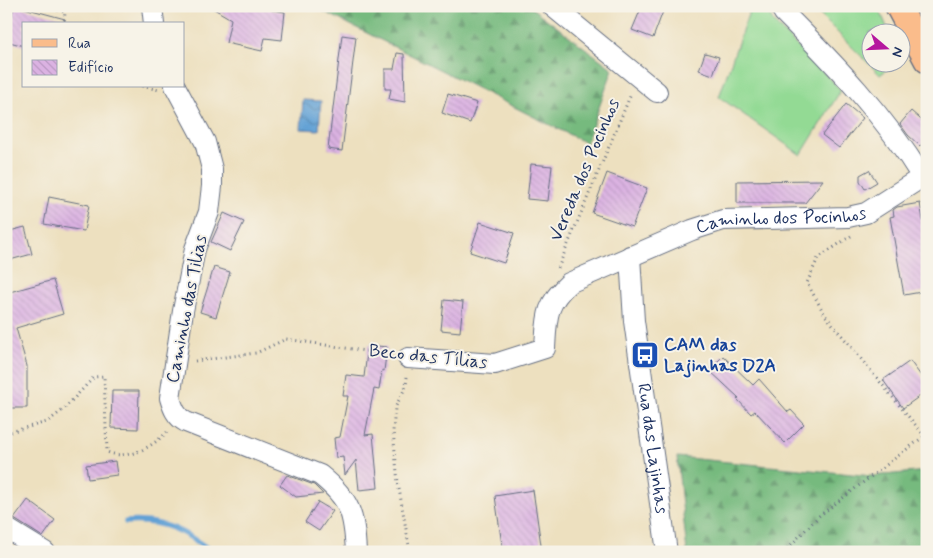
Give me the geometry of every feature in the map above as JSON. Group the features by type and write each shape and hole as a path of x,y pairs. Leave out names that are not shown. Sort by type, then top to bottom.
{"main road":[{"path":"898,6 927,60"}],"street":[{"path":"152,6 154,22"},
{"path":"552,6 656,92"},
{"path":"780,6 857,89 925,176"},
{"name":"Caminho das Tilias","path":"176,88 205,142 212,169 209,212 195,249 174,363 170,398 173,408 180,419"},
{"name":"Caminho dos Pocinhos","path":"630,256 692,230 723,220 848,217 866,213 925,176"},
{"name":"Beco das Tílias","path":"408,358 495,364 545,348 548,313 557,294 569,283 630,256"},
{"name":"Rua das Lajinhas","path":"630,256 634,321 667,552"},
{"path":"180,419 320,475 335,487 348,504 355,531 356,552"},
{"path":"6,528 45,552"}],"path":[{"path":"38,6 65,12 64,22"},
{"name":"Vereda dos Pocinhos","path":"556,274 638,77"},
{"path":"866,213 856,233 818,258 807,283 825,315 927,439"},
{"name":"Beco das Tílias","path":"174,363 256,353 286,339 408,358"},
{"path":"408,358 406,386 395,408 393,431 398,483 410,552"},
{"path":"6,433 47,422 63,410 94,376 104,376 107,452 125,456 137,452 156,443 180,419"},
{"path":"784,552 819,516 927,434"}],"green space":[{"path":"313,6 529,6 613,69 586,143"},
{"path":"751,6 764,6 774,23 841,90 801,155 719,97"},
{"path":"811,6 878,6 885,22 860,22 860,55"},
{"path":"677,457 872,476 927,471 927,552 687,552"}],"water":[{"path":"303,100 321,101 319,130 301,129"}],"building":[{"path":"14,6 24,6 24,8 65,19 64,22 22,22 22,45 6,41"},
{"path":"209,6 273,6 272,10 285,12 282,40 265,38 262,51 226,43 231,19"},
{"path":"642,6 665,6 653,38 632,30"},
{"path":"342,35 356,37 342,151 328,149"},
{"path":"397,53 404,54 405,102 389,99 391,89 385,89 385,69 394,69"},
{"path":"705,53 719,57 713,75 699,70"},
{"path":"448,94 477,103 470,123 442,113"},
{"path":"846,104 863,118 839,148 822,135"},
{"path":"911,111 927,125 927,138 920,146 900,124"},
{"path":"531,164 552,166 548,201 527,199"},
{"path":"869,170 877,182 865,189 860,181 860,175"},
{"path":"607,173 647,188 632,227 592,213"},
{"path":"823,180 805,203 737,203 737,181"},
{"path":"49,197 89,205 84,231 44,224"},
{"path":"920,203 927,242 927,291 904,295 890,217 894,216 893,210 897,207"},
{"path":"224,213 244,222 230,251 211,242"},
{"path":"480,222 514,233 504,263 470,252"},
{"path":"25,227 32,254 6,261 6,232"},
{"path":"214,267 230,272 216,317 200,312"},
{"path":"53,280 63,314 16,328 27,366 27,408 6,408 6,293"},
{"path":"444,300 463,302 460,332 441,330"},
{"path":"368,345 387,347 384,371 382,370 379,390 374,389 365,435 373,434 378,488 359,490 356,460 345,475 343,457 336,458 334,438 340,437 348,396 343,396 346,375 364,377"},
{"path":"723,356 753,385 759,379 788,412 791,410 804,424 785,443 755,411 751,414 737,399 739,398 709,370"},
{"path":"910,361 927,384 927,391 903,408 883,380"},
{"path":"112,391 139,391 138,429 111,428"},
{"path":"115,461 117,475 88,479 86,465"},
{"path":"287,475 314,485 323,494 296,497 280,485"},
{"path":"533,490 542,552 503,552 495,496"},
{"path":"28,500 55,520 43,537 14,519"},
{"path":"318,502 333,511 319,531 305,522"}],"waterway":[{"path":"126,522 150,522 172,528 182,532 212,552"}],"place":[{"name":"CAM das Lajinhas D2A","path":"645,355"}]}
